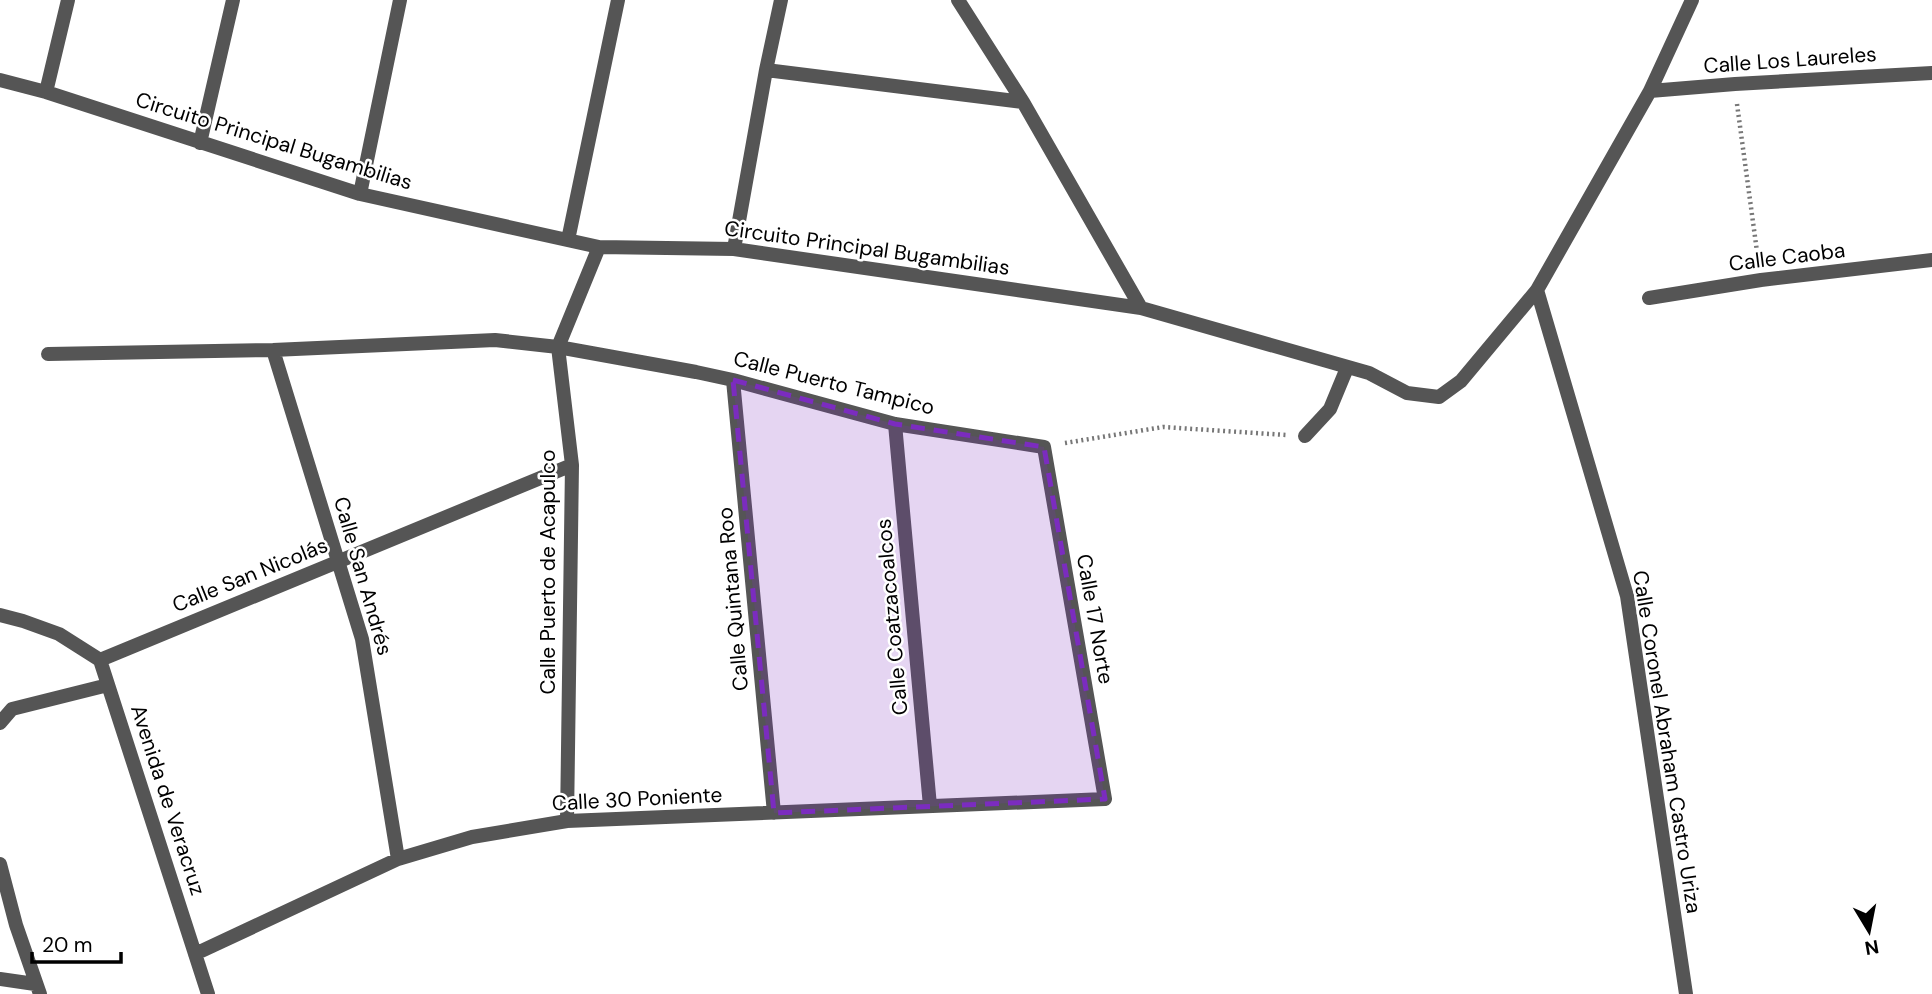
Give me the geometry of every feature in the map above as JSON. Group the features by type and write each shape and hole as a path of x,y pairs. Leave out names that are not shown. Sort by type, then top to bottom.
{"street":[{"path":"46,92 68,0"},
{"path":"200,143 233,0"},
{"path":"360,194 400,0"},
{"path":"568,240 618,0"},
{"path":"734,248 781,0"},
{"path":"958,0 1023,102 1141,308"},
{"path":"1537,290 1650,91 1692,0"},
{"path":"766,70 1023,102"},
{"name":"Calle Los Laureles","path":"1650,91 1932,73"},
{"name":"Circuito Principal Bugambilias","path":"0,80 46,92 360,194 599,247 734,248 1141,308 1369,373 1408,393 1439,397 1461,380 1537,290"},
{"name":"Calle Puerto de Acapulco","path":"567,821 572,465 558,347 599,247"},
{"name":"Calle Caoba","path":"1648,298 1761,280 1932,260"},
{"name":"Calle Coronel Abraham Castro Uriza","path":"1537,290 1627,597 1686,994"},
{"name":"Calle Puerto Tampico","path":"48,354 272,350 495,340 558,347 733,380 895,424 1044,447"},
{"name":"Calle San Andrés","path":"272,350 362,639 398,859"},
{"path":"1305,436 1330,410 1347,368"},
{"name":"Calle Quintana Roo","path":"733,380 774,813"},
{"name":"Calle Coatzacoalcos","path":"895,424 930,806"},
{"name":"Calle 17 Norte","path":"1044,447 1105,799"},
{"name":"Calle San Nicolás","path":"100,660 572,465"},
{"path":"0,615 59,634 100,660"},
{"name":"Avenida de Veracruz","path":"100,660 208,994"},
{"path":"0,723 12,709 108,685"},
{"name":"Calle 30 Poniente","path":"195,954 398,859 472,837 567,821 1105,799"},
{"path":"0,864 37,989"},
{"path":"0,979 37,989"}],"path":[{"path":"1735,84 1761,280"},
{"path":"1044,447 1163,426 1305,436"}],"highlighted area":[{"path":"733,380 895,424 1044,447 1105,799 774,813"}]}
